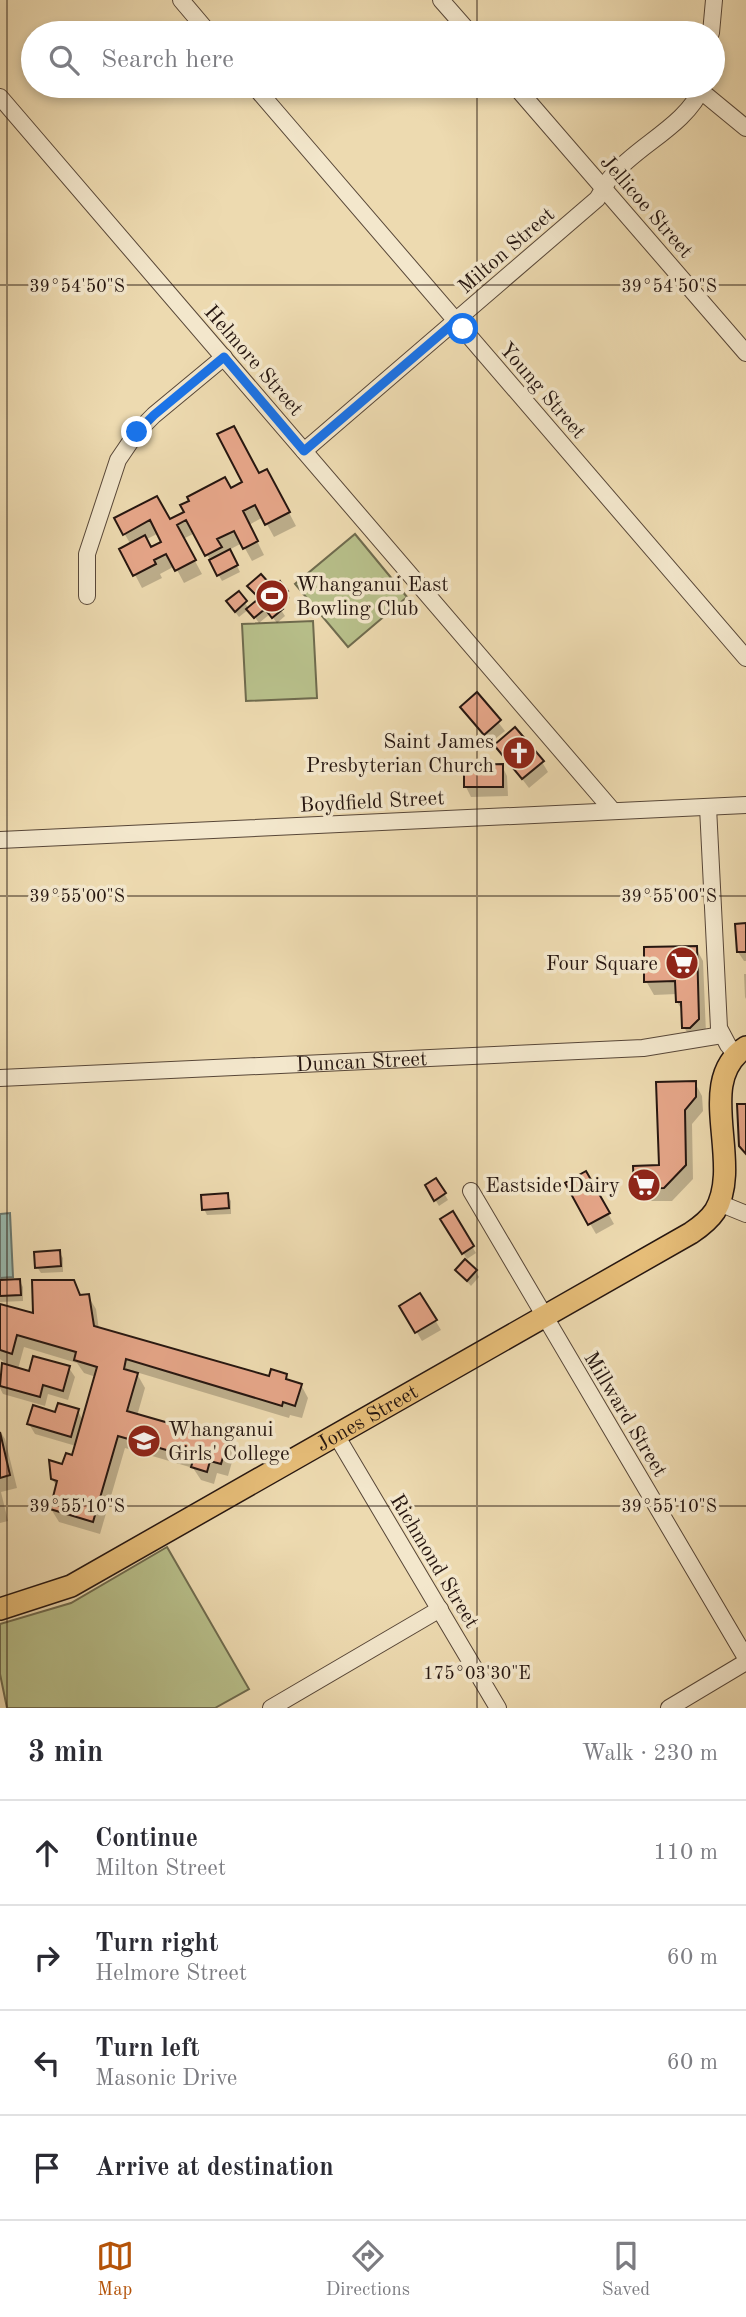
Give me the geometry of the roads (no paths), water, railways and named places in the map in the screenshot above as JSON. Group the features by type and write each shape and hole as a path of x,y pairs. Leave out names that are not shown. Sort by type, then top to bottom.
{"main road":[{"path":"719,1203 725,1173 721,1088 725,1071 741,1051"},
{"name":"Jones Street","path":"0,1609 71,1587 691,1233 705,1223 719,1203"}],"street":[{"path":"181,0 199,21"},
{"path":"441,0 459,21"},
{"path":"713,21 714,0"},
{"name":"Helmore Street","path":"0,97 613,811"},
{"name":"Young Street","path":"264,98 746,657"},
{"name":"Jellicoe Street","path":"525,98 746,353"},
{"name":"Milton Street","path":"304,451 597,199 611,176 684,113 695,98"},
{"path":"713,98 746,128"},
{"path":"87,596 87,554 118,460 137,432 154,415 224,357"},
{"name":"Boydfield Street","path":"0,840 746,805"},
{"path":"708,807 719,1028 722,1035 741,1051"},
{"name":"Duncan Street","path":"0,1078 643,1048 722,1035"},
{"name":"Millward Street","path":"471,1191 746,1660"},
{"path":"719,1203 746,1214"},
{"name":"Richmond Street","path":"336,1435 498,1708"},
{"path":"271,1708 440,1609"},
{"path":"669,1708 746,1660"}],"water":[{"path":"10,1213 13,1277 0,1278 0,1214"}],"place":[{"name":"Whanganui East Bowling Club","path":"272,596"},
{"name":"Saint James Presbyterian Church","path":"519,753"},
{"name":"Four Square","path":"682,963"},
{"name":"Eastside Dairy","path":"644,1185"},
{"name":"Whanganui Girls' College","path":"144,1441"}]}
